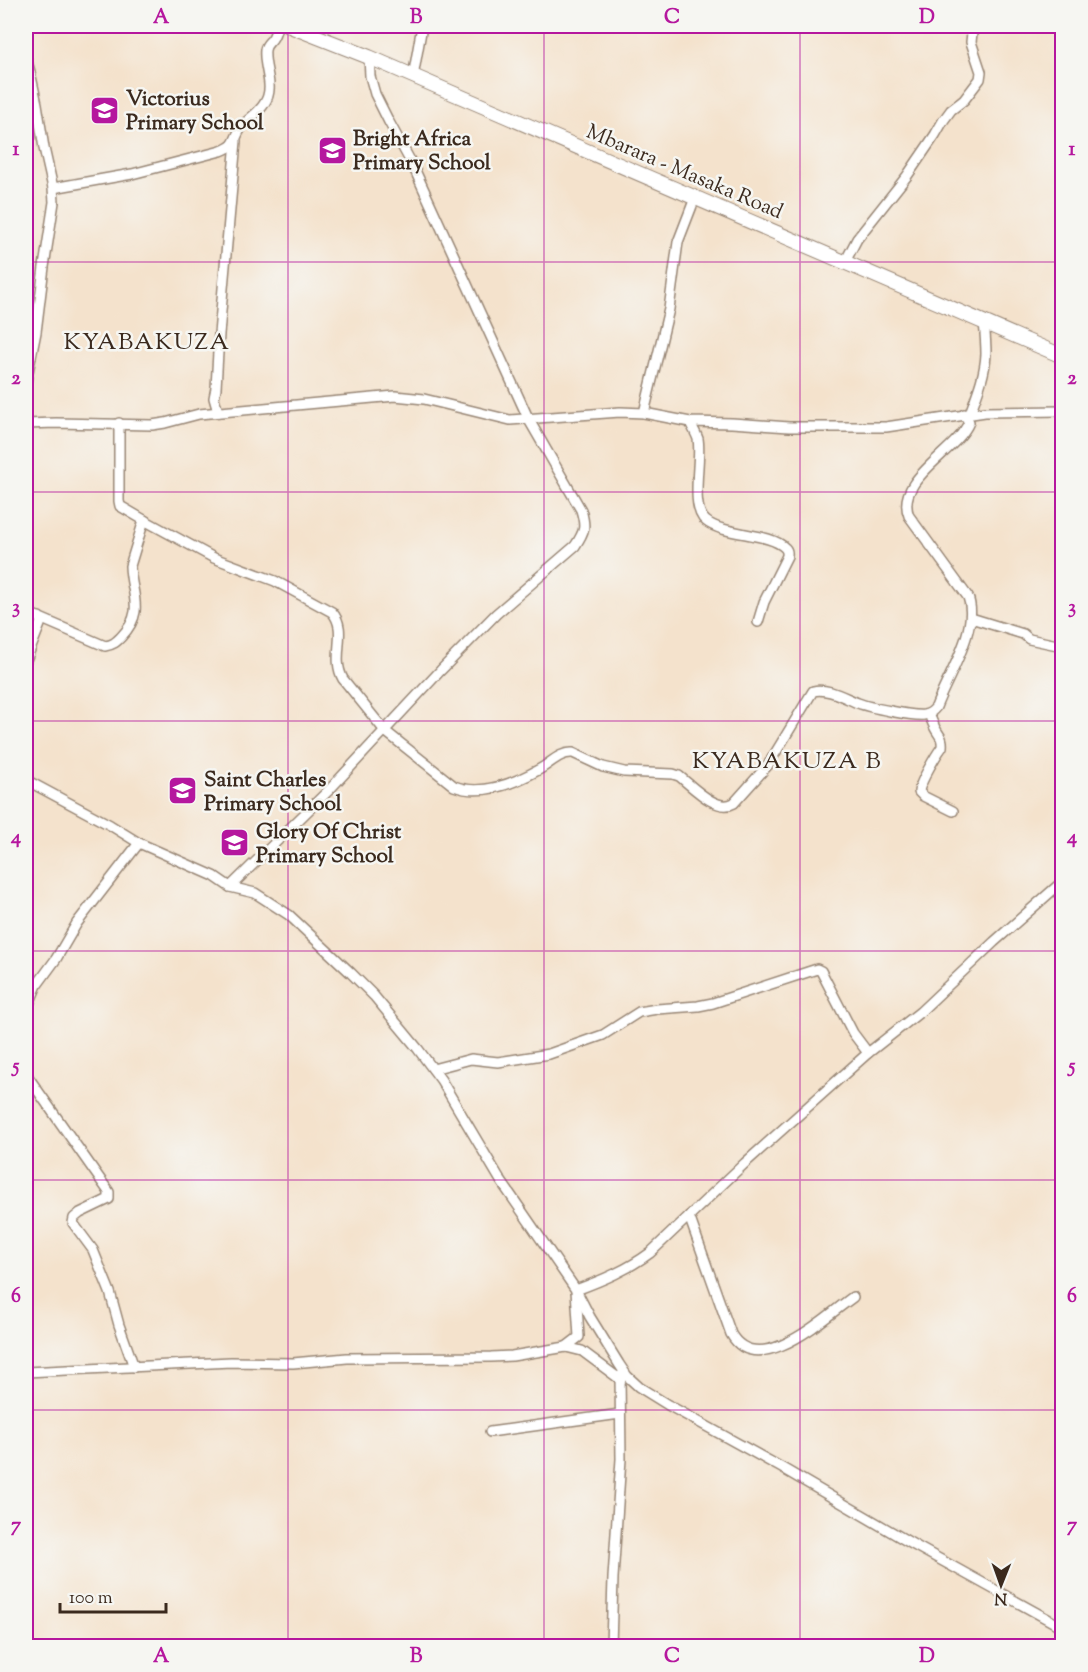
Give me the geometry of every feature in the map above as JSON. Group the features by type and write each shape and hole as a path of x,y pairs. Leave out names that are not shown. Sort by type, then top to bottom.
{"highway":[{"name":"Mbarara - Masaka Road","path":"290,26 369,57 1062,356"}],"street":[{"path":"53,188 132,174 221,152 231,147 242,127 259,112 269,95 270,84 265,62 265,49 275,34 277,26"},
{"path":"413,77 422,26"},
{"path":"845,262 857,238 907,176 951,110 964,100 980,79 981,72 971,42 976,26"},
{"path":"230,887 330,789 496,614 575,546 583,533 585,524 581,510 530,420 413,166 388,122 370,76 369,57"},
{"path":"26,58 54,202 36,332 26,382"},
{"path":"218,412 214,398 236,141"},
{"path":"644,413 669,309 678,242 695,198"},
{"path":"119,423 120,506 214,558 275,581 332,612 338,618 337,661 338,671 343,679 385,731 454,786 464,790 495,787 522,778 562,754 573,753 603,767 624,772 679,776 712,801 729,806 768,765 813,691 826,691 867,706 913,714 929,714 936,707 960,653 971,618 971,605 968,597 909,516 906,498 908,491 928,468 966,429 969,422 967,414 984,371 986,354 984,321"},
{"path":"26,424 152,425 199,414 395,396 424,399 510,420 620,412 644,413 690,422 789,427 886,427 967,414 1062,411"},
{"path":"199,414 214,398"},
{"path":"690,422 698,438 697,492 699,512 702,517 713,525 775,542 788,551 764,602 758,622"},
{"path":"26,612 101,645 110,645 115,642 127,631 136,608 130,566 144,520"},
{"path":"26,660 41,622 39,617"},
{"path":"971,618 1023,634 1029,639 1062,646"},
{"path":"929,714 943,742 928,773 919,785 919,792 953,811"},
{"path":"26,780 139,843 214,876 230,887 255,893 289,915 374,996 433,1069 501,1181 576,1290 619,1364 627,1376 639,1387 1062,1627"},
{"path":"26,1011 37,985 56,959 77,923 139,843"},
{"path":"576,1290 614,1276 650,1253 745,1163 868,1053 920,1011 1062,882"},
{"path":"433,1069 471,1059 498,1062 549,1054 603,1035 639,1012 713,1003 817,969 821,971 853,1033 868,1053"},
{"path":"26,1074 110,1192 109,1200 80,1213 74,1218 73,1223 93,1250 110,1292 134,1367"},
{"path":"689,1216 731,1334 741,1345 753,1350 767,1351 780,1347 792,1341 853,1297"},
{"path":"566,1347 579,1337 576,1290"},
{"path":"26,1372 231,1362 293,1363 346,1358 501,1357 566,1347 582,1351 621,1380"},
{"path":"611,1647 612,1578 621,1459 619,1364"},
{"path":"490,1432 620,1414"}],"place":[{"name":"Victorius Primary School","path":"105,110"},
{"name":"Bright Africa Primary School","path":"332,150"},
{"name":"Saint Charles Primary School","path":"183,791"},
{"name":"Glory Of Christ Primary School","path":"235,843"}],"district":[{"name":"KYABAKUZA","path":"147,341"},
{"name":"KYABAKUZA B","path":"787,760"}]}
